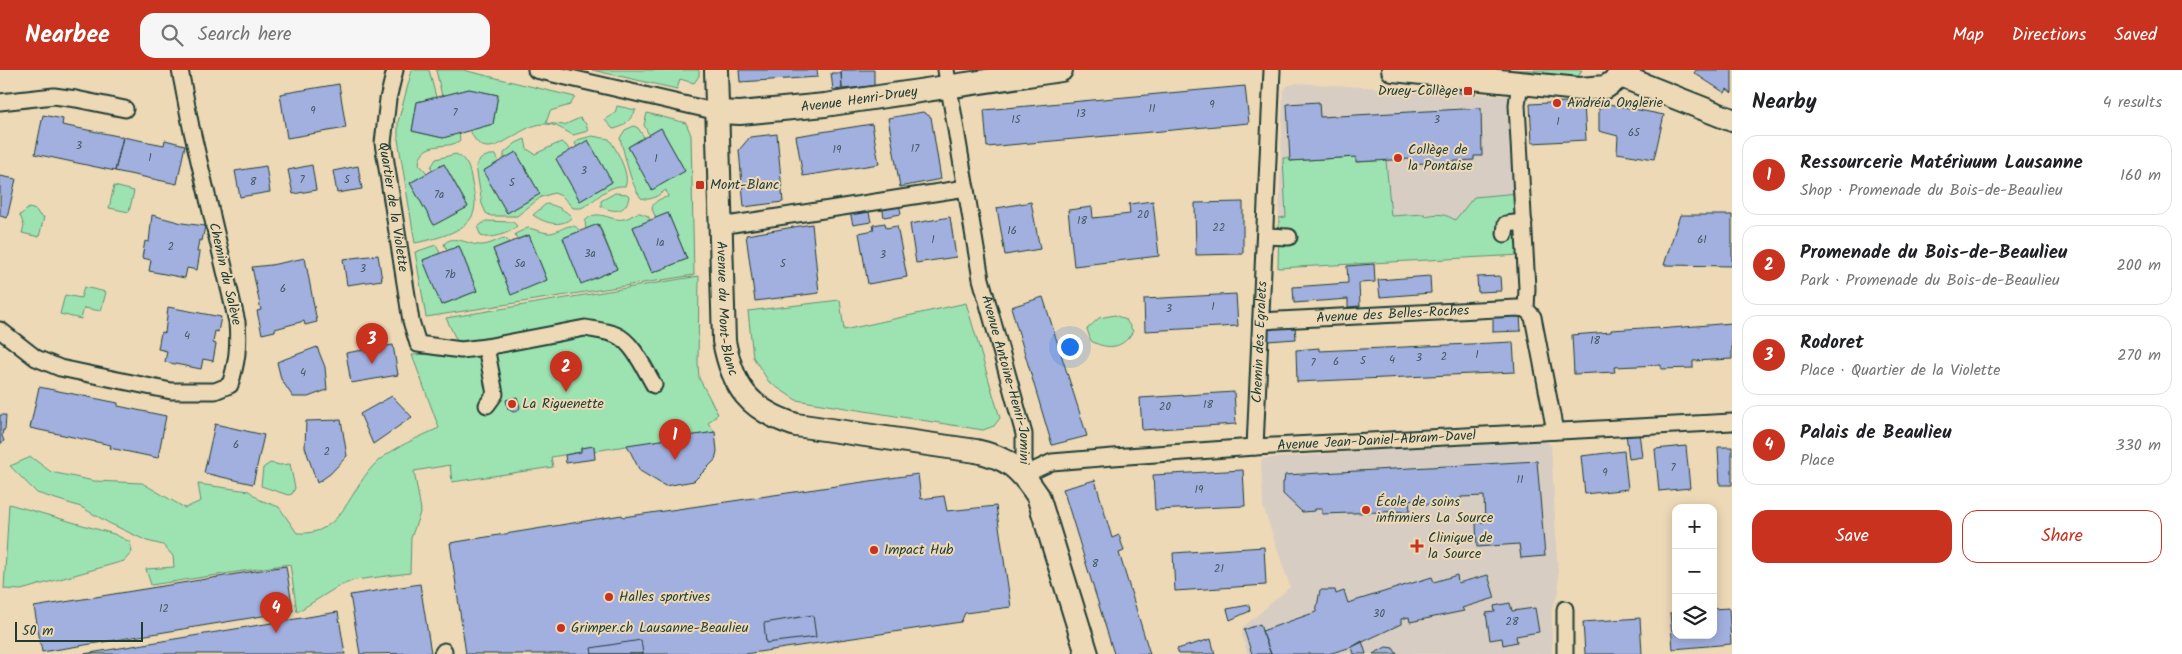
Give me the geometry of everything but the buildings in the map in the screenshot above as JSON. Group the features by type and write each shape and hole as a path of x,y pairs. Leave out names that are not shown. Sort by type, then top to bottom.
{"main road":[{"name":"Avenue du Mont-Blanc","path":"716,70 724,341 727,359 738,386 762,410 775,418 796,425 995,455 1010,463 1024,475"},
{"name":"Avenue Henri-Druey","path":"718,112 740,113 824,105 948,78 1061,70"},
{"path":"1393,70 1588,88 1606,87 1620,73 1732,120"},
{"name":"Avenue Antoine-Henri-Jomini","path":"1024,475 1038,496 1087,654"}],"street":[{"name":"Chemin du Salève","path":"0,330 36,358 60,368 171,391 215,391 230,385 237,362 239,343 237,322 191,127 180,70"},
{"name":"Quartier de la Violette","path":"395,70 388,99 383,143 411,321 418,344 461,350 486,347"},
{"path":"536,70 718,112"},
{"name":"Chemin des Egralets","path":"1256,448 1272,70"},
{"name":"Avenue Antoine-Henri-Jomini","path":"948,78 981,279 1024,434 1024,475"},
{"path":"1520,82 1517,104 1524,222 1526,309 1533,317 1555,431"},
{"path":"0,102 54,96 125,109"},
{"path":"720,226 966,188"},
{"path":"1505,234 1506,224 1524,222"},
{"path":"1264,236 1289,237"},
{"name":"Avenue des Belles-Roches","path":"1261,321 1526,309"},
{"path":"488,405 495,394 486,347 585,328 619,336 636,353 654,385"},
{"name":"Avenue Jean-Daniel-Abram-Davel","path":"1024,475 1052,462 1256,448 1732,422"},
{"path":"1565,609 1565,654"}],"shaded area":[{"name":"Collège de la Pontaise","path":"1297,83 1511,96 1518,193 1455,221 1443,214 1391,216 1389,211 1279,218 1283,92 1287,86"},
{"name":"Clinique de la Source","path":"1539,438 1551,445 1559,592 1552,608 1552,654 1248,654 1242,637 1242,628 1290,587 1263,506 1261,459"}],"green space":[{"path":"412,70 429,70 436,97 417,102 412,131 443,138 459,133 460,140 450,145 436,146 425,151 421,156 419,164 427,173 410,183 434,225 468,206 444,164 432,170 431,167 436,159 456,154 468,166 475,202 473,214 464,226 448,234 415,243 398,139 398,122"},
{"path":"436,70 463,70 575,97 570,105 550,111 546,123 564,125 580,118 586,124 588,131 573,135 556,126 545,124 523,130 494,146 485,147 477,142 470,130 493,124 498,95 469,89 442,96"},
{"path":"592,70 699,70 699,76 694,83 680,79 677,89"},
{"path":"1502,70 1582,70 1577,78"},
{"path":"617,106 636,110 632,117 620,127 613,129 605,120 615,113"},
{"path":"647,113 686,123 691,135 694,275 426,317 415,252 436,245 440,253 423,260 442,305 477,291 459,246 447,251 444,244 452,240 482,245 505,238 509,242 493,249 511,294 547,280 529,235 517,239 515,234 528,228 552,233 573,226 580,231 563,238 581,283 617,269 599,224 586,229 585,221 595,215 619,219 638,213 648,216 650,220 633,227 652,273 687,259 668,213 656,218 652,209 658,200 668,197 666,190 651,199 641,198 628,169 620,138 625,130 634,126 638,128 644,137 628,147 652,189 685,171 661,128 649,135 644,125"},
{"path":"592,136 609,139 612,143 624,169 626,176 625,186 612,188 581,208 573,208 562,196 554,193 541,197 517,216 491,216 486,213 482,204 476,166 481,159 487,156 496,155 499,162 483,171 507,213 540,194 516,152 504,159 504,153 516,143 525,139 527,149 535,154 561,142 566,145 570,151 556,159 580,201 612,182 588,141 577,147 575,143 577,140"},
{"path":"1356,157 1357,162 1386,160 1391,216 1438,214 1455,220 1474,197 1518,193 1521,255 1278,268 1279,218 1286,217 1283,158 1290,158 1290,161"},
{"path":"114,186 134,191 129,212 109,208"},
{"path":"615,193 627,194 629,196 625,206 619,210 610,210 601,206 601,201"},
{"path":"546,204 560,208 572,217 563,223 552,223 533,215"},
{"path":"29,208 36,210 40,216 44,217 39,237 22,233 24,226 20,215"},
{"path":"486,221 513,222 517,226 500,235 485,237 481,236 478,229"},
{"path":"699,276 699,378 718,414 708,423 715,432 594,451 593,447 581,448 581,452 551,457 553,467 452,482 450,465 414,471 421,510 411,538 410,573 355,580 339,586 297,612 290,564 151,585 146,569 174,567 173,556 163,545 147,541 81,507 37,493 10,466 31,457 51,472 94,481 142,483 185,508 201,501 198,484 249,491 260,500 279,507 297,533 313,532 325,527 336,519 368,472 378,461 399,447 439,428 412,355 462,352 446,318"},
{"path":"84,287 106,292 101,311 84,308 81,319 60,314 65,295 81,298"},
{"path":"840,300 844,330 966,303 1000,418 994,426 983,430 796,400 769,382 753,357 748,311"},
{"path":"1115,315 1126,320 1133,331 1129,337 1120,344 1109,347 1091,341 1087,329 1099,318"},
{"path":"270,463 290,464 295,488 292,494 288,495 261,486 263,468"},
{"path":"9,504 114,534 130,542 132,552 124,561 21,590 4,589"}],"place":[{"name":"Druey-Collège","path":"1468,91"},
{"name":"Andréia Onglerie","path":"1557,103"},
{"name":"Collège de la Pontaise","path":"1398,158"},
{"name":"Mont-Blanc","path":"700,185"},
{"name":"Rodoret","path":"372,364"},
{"name":"Promenade du Bois-de-Beaulieu","path":"566,392"},
{"name":"La Riguenette","path":"512,404"},
{"name":"Ressourcerie Matériuum Lausanne","path":"675,460"},
{"name":"École de soins infirmiers La Source","path":"1366,510"},
{"name":"Clinique de la Source","path":"1417,546"},
{"name":"Impact Hub","path":"874,550"},
{"name":"Halles sportives","path":"609,597"},
{"name":"Grimper.ch Lausanne-Beaulieu","path":"561,628"},
{"name":"Palais de Beaulieu","path":"276,633"}]}
